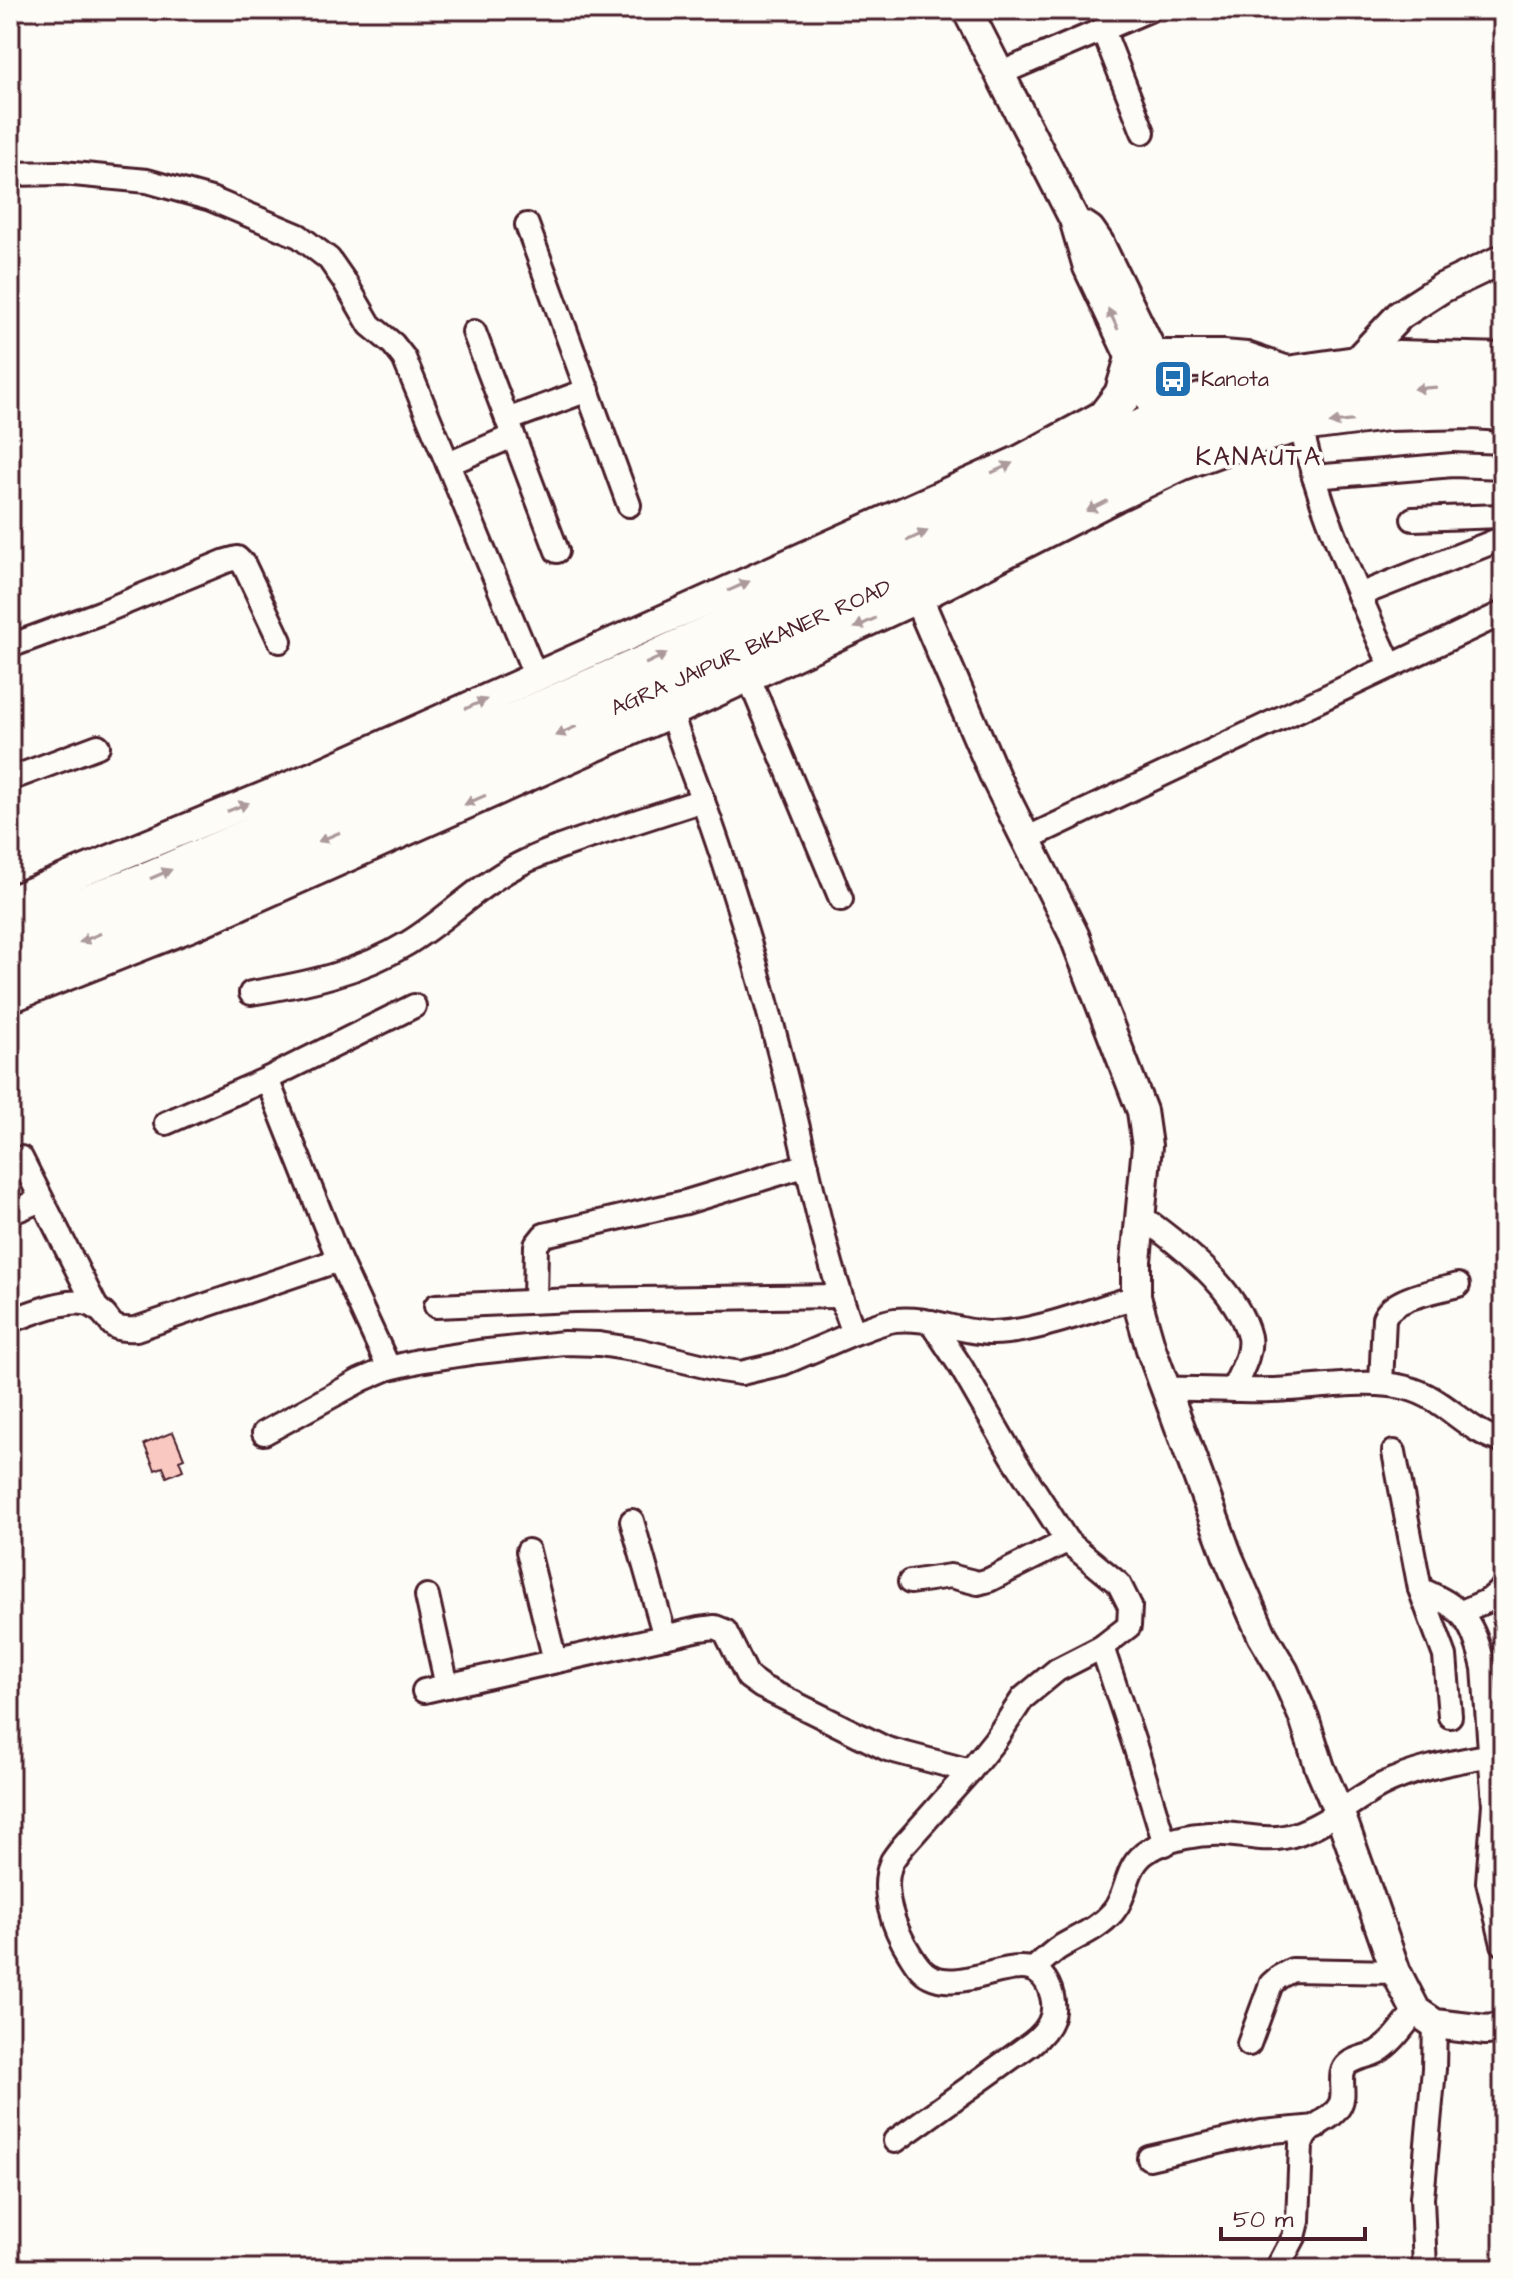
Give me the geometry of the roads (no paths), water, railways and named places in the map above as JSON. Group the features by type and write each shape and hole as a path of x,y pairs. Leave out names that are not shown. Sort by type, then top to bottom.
{"highway":[{"name":"AGRA JAIPUR BIKANER ROAD","path":"1295,401 1352,366 1398,359 1503,362"},
{"path":"1071,462 1123,395 1144,361 1246,361 1295,401"},
{"name":"AGRA JAIPUR BIKANER ROAD","path":"10,933 257,834 649,662 1071,462 1181,437 1295,401 1458,386 1503,389"},
{"name":"AGRA JAIPUR BIKANER ROAD","path":"10,971 394,809 666,701 914,587 992,537 1181,437"}],"street":[{"path":"999,74 1149,10"},
{"path":"969,11 1074,219 1088,267 1144,361 1181,437 1295,401 1387,416 1503,416"},
{"path":"1103,30 1143,132"},
{"path":"10,174 63,173 147,181 211,199 299,236 329,259 370,325 404,358 536,677"},
{"path":"527,225 629,505"},
{"path":"1352,366 1400,315 1442,288 1503,259"},
{"path":"474,332 557,551"},
{"path":"448,464 510,428 588,390"},
{"path":"1295,401 1314,477 1336,539 1391,666"},
{"path":"10,901 312,777 1020,460 1110,411"},
{"path":"1314,477 1453,465 1503,467"},
{"path":"1413,519 1503,516"},
{"path":"1359,595 1503,538"},
{"path":"10,646 237,558 244,565 280,641"},
{"path":"10,998 192,926 666,701 749,678 914,587 979,741 1074,935 1142,1111 1147,1146 1136,1261 1136,1297 1151,1349 1228,1557 1262,1635 1284,1672 1304,1718 1396,1972 1426,2018 1434,2069 1422,2198 1425,2269"},
{"path":"1026,839 1503,613"},
{"path":"749,678 841,899"},
{"path":"666,701 746,928 839,1296 854,1333"},
{"path":"10,779 98,746"},
{"path":"251,993 306,984 379,959 410,942 489,881 518,865 555,849 703,800"},
{"path":"166,1123 267,1079 414,1006"},
{"path":"267,1079 339,1260 389,1368"},
{"path":"21,1158 96,1307 112,1325 121,1330 136,1329 339,1260"},
{"path":"535,1301 536,1245 544,1235 686,1202 807,1165"},
{"path":"10,1213 41,1200"},
{"path":"1142,1217 1192,1257 1234,1305 1249,1338 1248,1354 1233,1390"},
{"path":"1381,1384 1387,1310 1397,1303 1458,1285"},
{"path":"436,1306 535,1301 839,1296"},
{"path":"264,1433 349,1386 389,1368 478,1352 564,1343 599,1344 741,1373 784,1363 854,1333 895,1320 931,1322 965,1331 995,1333 1028,1328 1136,1297"},
{"path":"10,1321 67,1303 81,1302 96,1307"},
{"path":"895,2141 1045,2032 1052,2019 1054,2005 1045,1977 1034,1969 1019,1967 978,1978 951,1980 930,1976 917,1965 903,1944 890,1911 888,1882 892,1862 995,1740 1023,1698 1057,1670 1102,1647 1129,1626 1130,1606 1119,1584 1067,1541 931,1322"},
{"path":"1166,1389 1271,1390 1381,1384 1408,1388 1435,1398 1486,1437 1503,1441"},
{"path":"1394,1452 1420,1589 1445,1656 1450,1716"},
{"path":"632,1521 665,1637"},
{"path":"910,1582 950,1576 978,1583 1067,1541"},
{"path":"528,1551 555,1661"},
{"path":"1461,1612 1489,1600 1503,1588"},
{"path":"1420,1589 1445,1600 1461,1612 1479,1648 1484,1668 1497,1755 1488,1882 1503,1944"},
{"path":"427,1596 447,1686"},
{"path":"424,1691 715,1627 725,1631 740,1665 748,1677 762,1687 887,1749 970,1771"},
{"path":"1102,1647 1165,1844"},
{"path":"1034,1969 1058,1949 1110,1915 1118,1905 1136,1860 1149,1850 1198,1834 1268,1839 1287,1837 1307,1830 1380,1786 1410,1773 1497,1755"},
{"path":"1249,2044 1271,1984 1292,1970 1396,1972"},
{"path":"1426,2018 1450,2027 1503,2028"},
{"path":"1277,2269 1294,2237 1298,2221 1301,2145 1307,2134 1333,2115 1340,2105 1345,2067 1383,2048 1426,2018"},
{"path":"1149,2158 1262,2132 1316,2127"}],"place":[{"name":"Kanota","path":"1173,379"}],"district":[{"name":"KANAUTA","path":"1259,457"}]}
